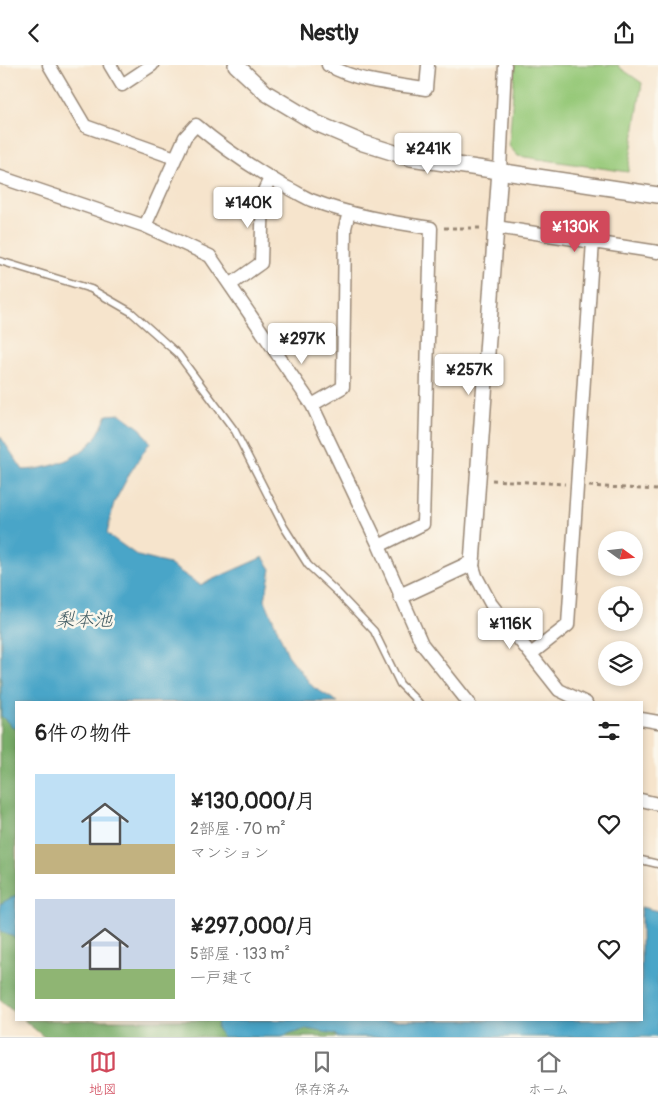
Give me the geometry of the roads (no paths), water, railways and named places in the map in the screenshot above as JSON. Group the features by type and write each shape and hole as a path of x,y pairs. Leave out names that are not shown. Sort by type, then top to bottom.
{"street":[{"path":"49,65 85,126 175,158"},
{"path":"110,65 122,85 152,65"},
{"path":"236,65 266,93 316,123 363,143 411,157 658,195"},
{"path":"328,65 341,72 375,81 426,89 428,65"},
{"path":"505,65 500,170 472,563 476,576 491,604 559,690 582,701"},
{"path":"145,226 185,137 196,125 224,149 310,200 389,222 431,228 423,524 379,546"},
{"path":"0,177 145,226 210,256 312,405 379,546 422,644 467,701"},
{"path":"230,285 261,263 263,193 270,177"},
{"path":"312,405 343,387 345,228 349,212"},
{"path":"496,227 658,251"},
{"path":"531,654 568,625 593,241"},
{"path":"401,596 472,563"},
{"path":"643,719 658,722 658,713"},
{"path":"643,800 658,804"}],"lane":[{"path":"0,261 91,289 130,312 178,354 235,431 284,527 308,565 374,631 400,684 418,701"},
{"path":"643,860 658,863"}],"water":[{"name":"梨本池","path":"121,414 141,429 150,442 114,503 107,534 138,556 169,564 200,585 263,557 271,569 265,600 288,655 313,687 336,701 15,701 15,729 1,716 0,436 23,470 42,468 60,463 84,449 94,440 107,415"},
{"path":"15,896 15,938 0,931 0,904"},
{"path":"643,907 658,911 658,1037 337,1037 335,1034 306,1029 282,1037 223,1037 217,1028 218,1021 643,1021"}]}
